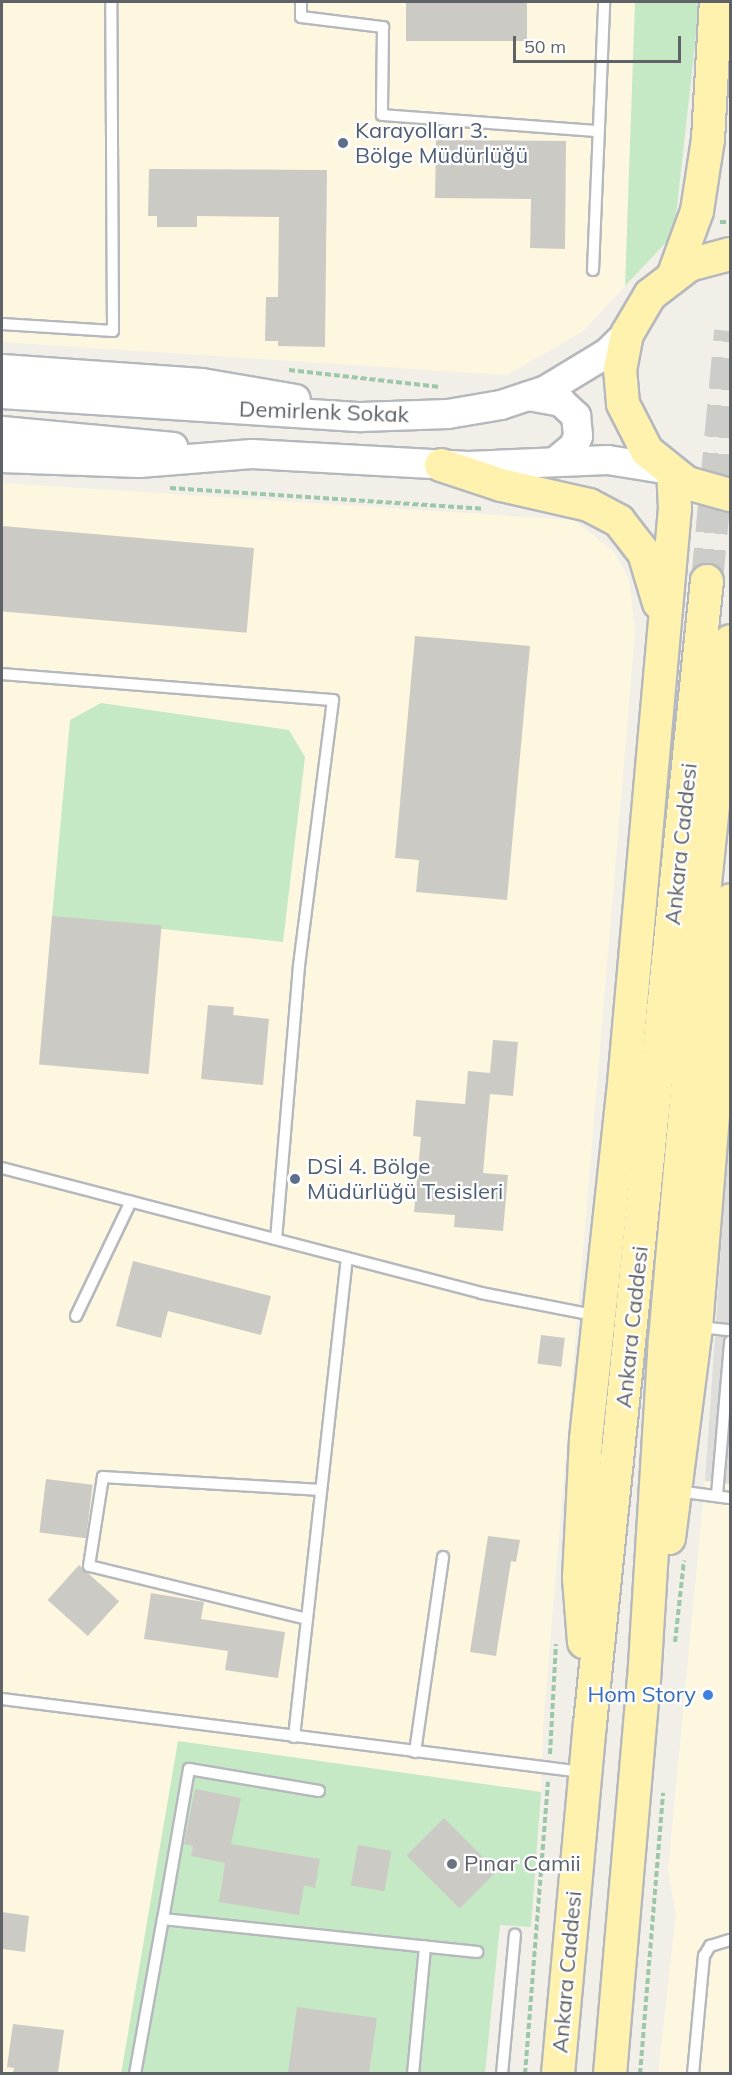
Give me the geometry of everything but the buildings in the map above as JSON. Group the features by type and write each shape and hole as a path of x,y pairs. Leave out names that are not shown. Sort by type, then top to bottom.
{"main road":[{"path":"674,274 697,211 708,139 716,2"},
{"path":"730,254 705,259 674,274 650,295 627,334 620,369 623,404 637,436 669,472 703,489 730,495"},
{"path":"441,465 501,485 589,505 620,521 638,542 647,560 658,595 663,635"},
{"path":"590,1724 579,1578 586,1439 600,1316 675,508 669,472"},
{"name":"Ankara Caddesi","path":"558,2073 590,1724 707,581"},
{"name":"Ankara Caddesi","path":"609,2073 644,1681 666,1329 703,903 730,641"},
{"path":"644,1681 677,1491 722,1095 730,900"}],"street":[{"name":"Demirlenk Sokak","path":"2,394 361,417 448,414 528,396 577,373 627,334"},
{"path":"2,369 253,389 361,417"},
{"path":"528,396 561,402 576,416 578,436 574,446 556,461"},
{"name":"Demirlenk Sokak","path":"2,431 252,454"},
{"path":"2,458 139,463 252,454 441,465 616,460 669,472"}],"lane":[{"path":"2,324 113,331 111,2"},
{"path":"301,2 301,17 383,27 382,115 597,131"},
{"path":"593,270 603,2"},
{"path":"2,674 333,700 299,966 276,1239"},
{"path":"2,1168 481,1293 600,1316"},
{"path":"76,1316 130,1201"},
{"path":"294,1737 347,1258"},
{"path":"696,1327 730,1330"},
{"path":"717,1495 730,1342"},
{"path":"307,1619 89,1566 103,1477 321,1490"},
{"path":"677,1491 730,1498"},
{"path":"415,1752 443,1557"},
{"path":"2,1699 586,1772"},
{"path":"135,2073 189,1769 319,1791"},
{"path":"163,1919 477,1952"},
{"path":"502,2073 515,1935"},
{"path":"693,2073 704,1956 710,1946 730,1940"},
{"path":"413,2073 425,1947"}],"path":[{"path":"157,487 491,509"},
{"path":"675,1647 685,1552"},
{"path":"640,2073 663,1788"}],"shaded area":[{"name":"Karayolları 3. Bölge Müdürlüğü","path":"2,2 698,2 674,234 583,331 507,375 2,342"},
{"name":"DSİ 4. Bölge Müdürlüğü Tesisleri","path":"2,483 574,520 614,552 629,579 635,631 543,1727 541,1792 346,1766 485,2073 2,2073"},
{"path":"730,1119 730,1484 705,1481"},
{"name":"Hom Story","path":"705,1481 730,1484 730,2073 658,2074 676,1914 668,1871"}],"green space":[{"path":"635,2 698,2 674,234 625,286"},
{"path":"101,703 289,730 305,757 283,942 52,917 70,720"},
{"path":"178,1741 541,1792 531,1927 500,1925 485,2073 121,2074"}],"tunnel":[{"path":"707,581 730,331"}],"place":[{"name":"Karayolları 3. Bölge Müdürlüğü","path":"343,143"},
{"name":"DSİ 4. Bölge Müdürlüğü Tesisleri","path":"295,1179"},
{"name":"Hom Story","path":"708,1695"},
{"name":"Pınar Camii","path":"452,1864"}]}
